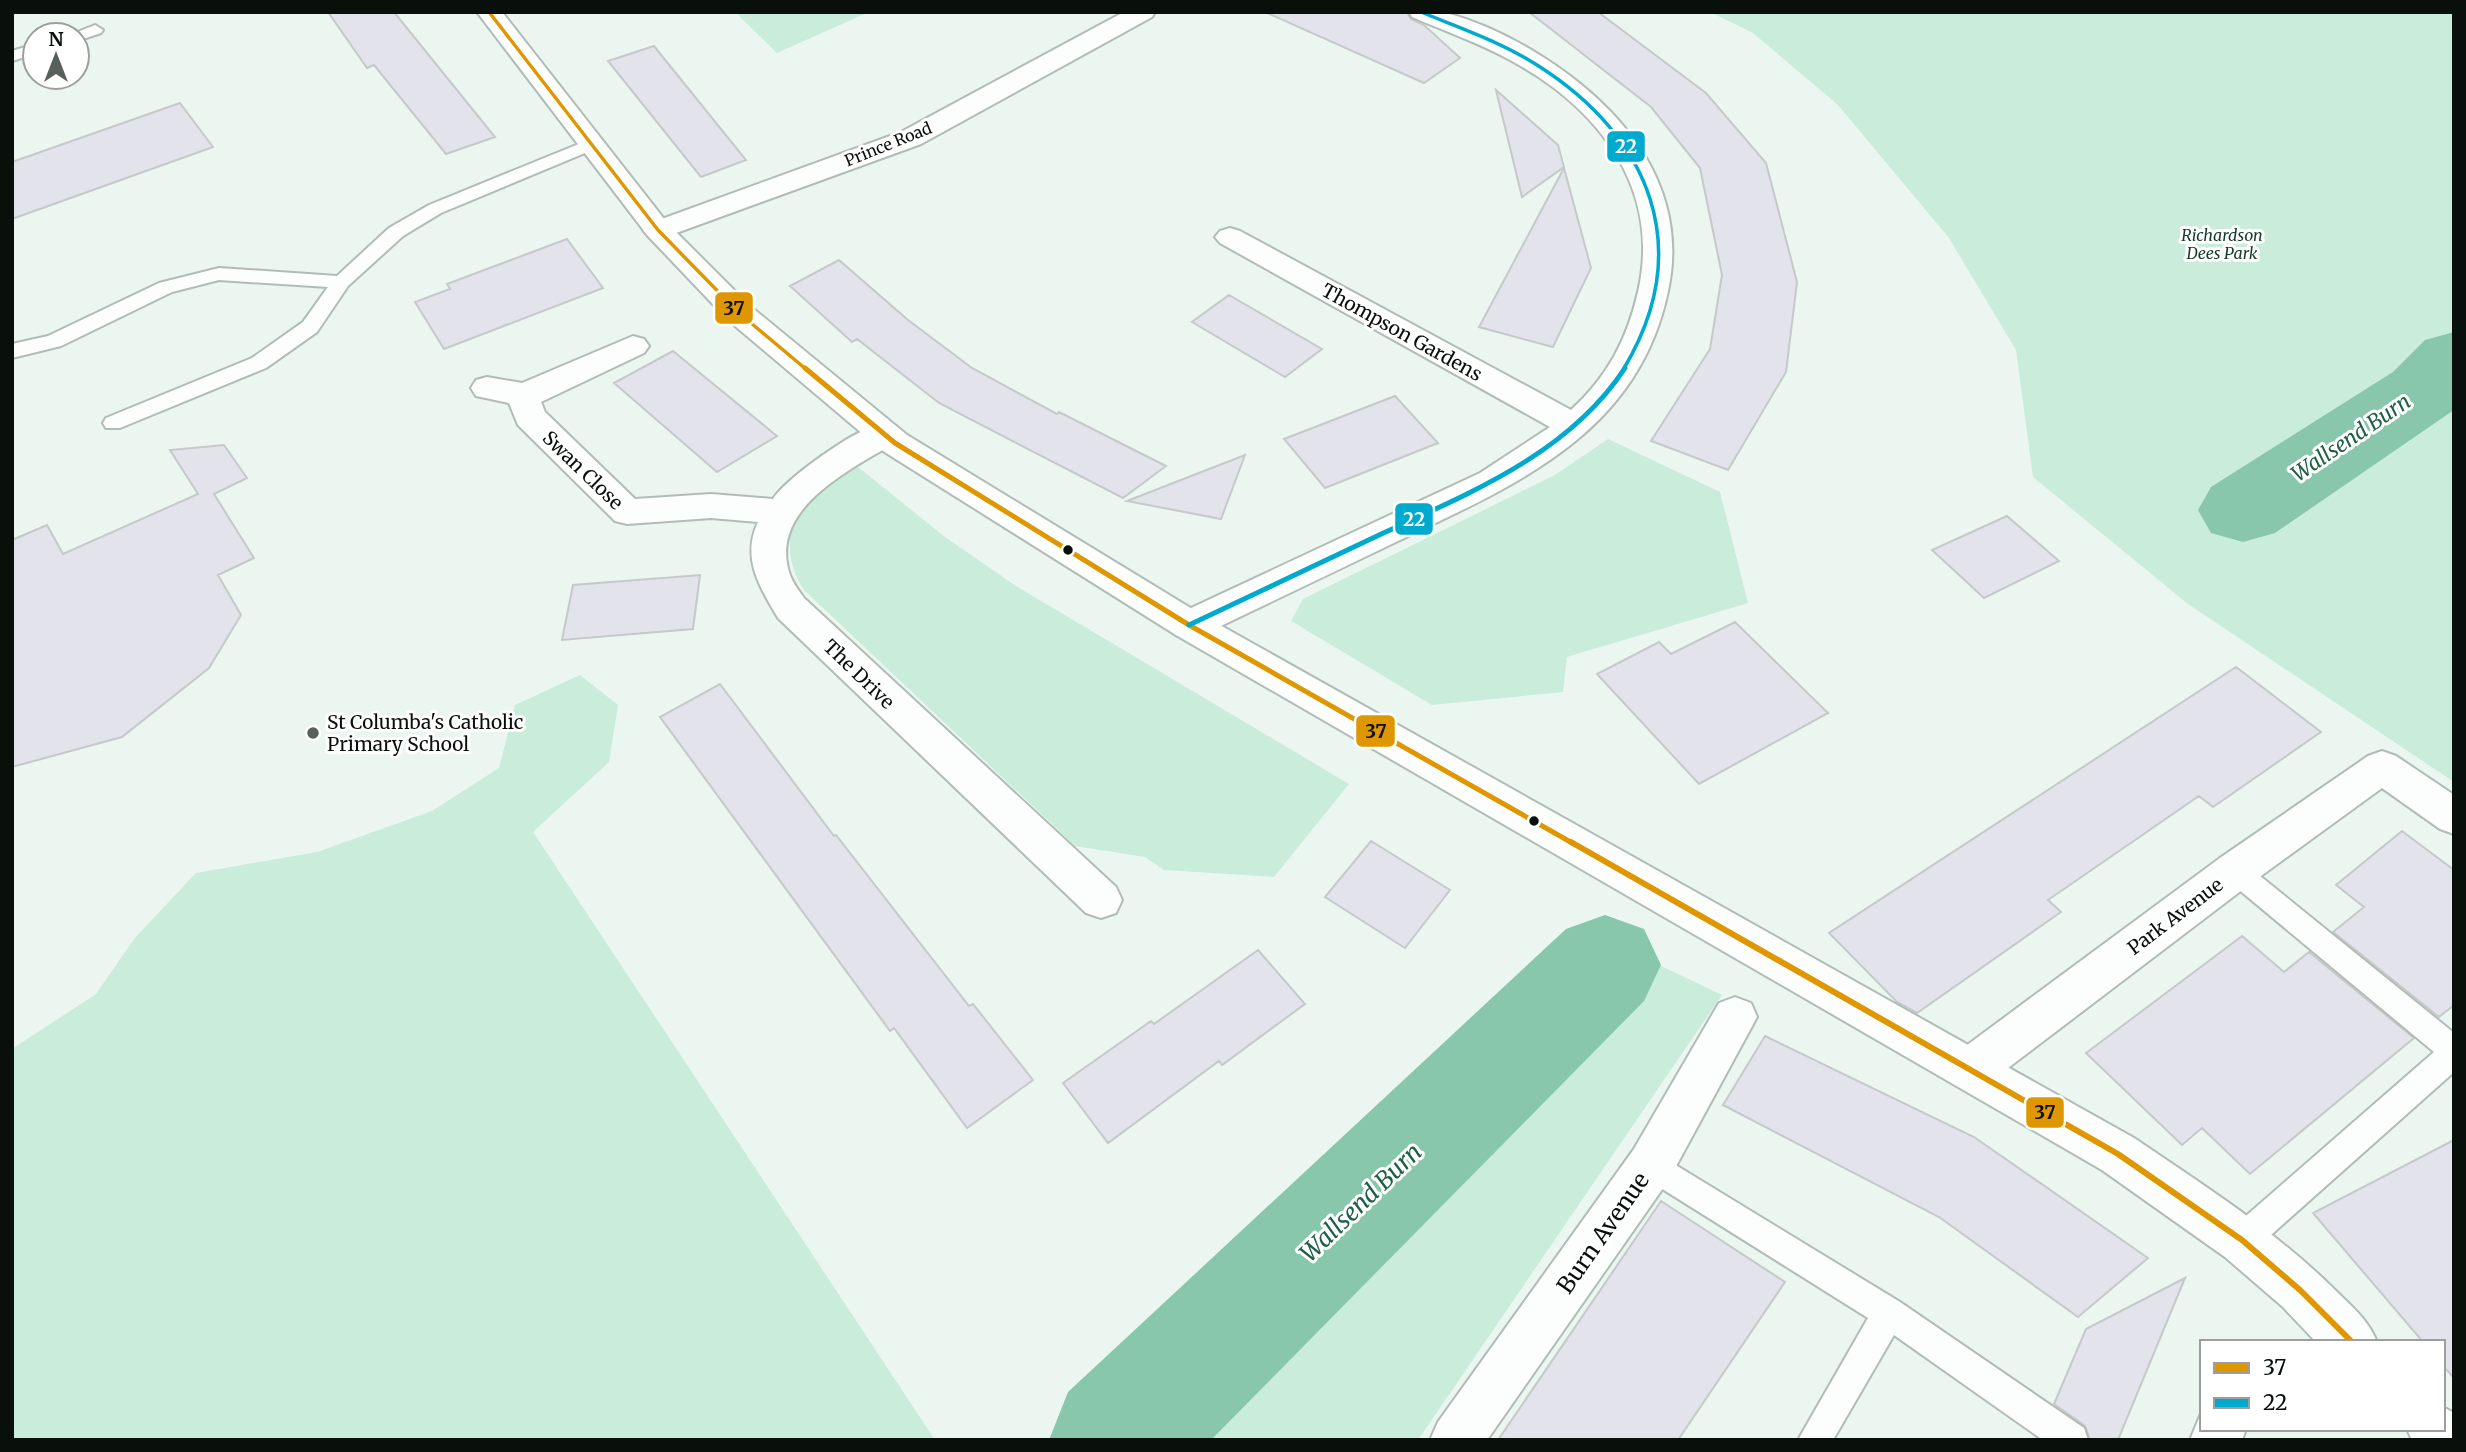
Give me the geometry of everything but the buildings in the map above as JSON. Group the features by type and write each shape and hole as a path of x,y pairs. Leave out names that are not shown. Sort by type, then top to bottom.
{"street":[{"path":"489,12 658,230 739,313 884,434 1189,625 2119,1154 2242,1240 2300,1290 2350,1340"},
{"name":"Prince Road","path":"658,230 911,138 1143,12"},
{"path":"1189,625 1492,482 1518,467 1574,426 1618,378 1645,323 1655,292 1660,263 1655,202 1645,178 1626,147 1577,95 1524,57 1421,12"},
{"name":"Thompson Gardens","path":"1230,237 1574,426"},
{"path":"486,388 528,395 633,346"},
{"name":"Swan Close","path":"528,395 525,405 535,424 622,510 711,506 780,512"},
{"name":"The Drive","path":"884,434 807,484 780,512 766,561 776,590 791,608 1101,900"},
{"name":"Park Avenue","path":"1971,1069 2235,871 2382,767 2454,817"},
{"name":"Burn Avenue","path":"1457,1440 1651,1165 1735,1017"}],"lane":[{"path":"91,31 95,30"},
{"path":"113,423 259,363 310,327 341,282 396,232 435,209 592,144"},
{"path":"12,351 54,341 166,287 219,275 341,282"},
{"path":"2235,871 2454,1052 2242,1240"},
{"path":"1651,1165 1889,1313 2072,1440"},
{"path":"1814,1440 1889,1313"}],"green space":[{"path":"735,12 869,12 777,53"},
{"name":"Richardson Dees Park","path":"1710,12 2454,12 2454,782 2188,604 2033,477 2016,350 1949,238 1838,105 1753,33"},
{"path":"1608,439 1720,492 1748,603 1567,657 1563,692 1432,705 1291,621 1303,599 1555,475"},
{"path":"858,467 945,537 1016,586 1349,784 1274,877 1164,870 1145,857 1075,846 804,590 791,557 794,521 807,500"},
{"path":"580,675 618,705 609,762 533,832 935,1440 12,1440 12,1049 96,994 134,939 196,873 317,852 432,811 499,768 515,705"},
{"path":"1640,956 1722,995 1418,1440 1155,1440"}],"waterway":[{"name":"Wallsend Burn","path":"2243,510 2422,392 2454,359"},
{"name":"Wallsend Burn","path":"1116,1440 1605,965"}],"transit line":[{"name":"37","path":"489,12 658,230 739,313 895,443 1189,625 2118,1154 2242,1240 2300,1290 2350,1340"},
{"name":"22","path":"1189,625 1492,482 1527,461 1577,423 1606,394 1633,354 1640,336 1657,273 1659,238 1654,206 1643,176 1626,147 1605,121 1580,97 1536,64 1488,39 1421,12"}],"place":[{"name":"St Columba's Catholic Primary School","path":"313,733"}]}
